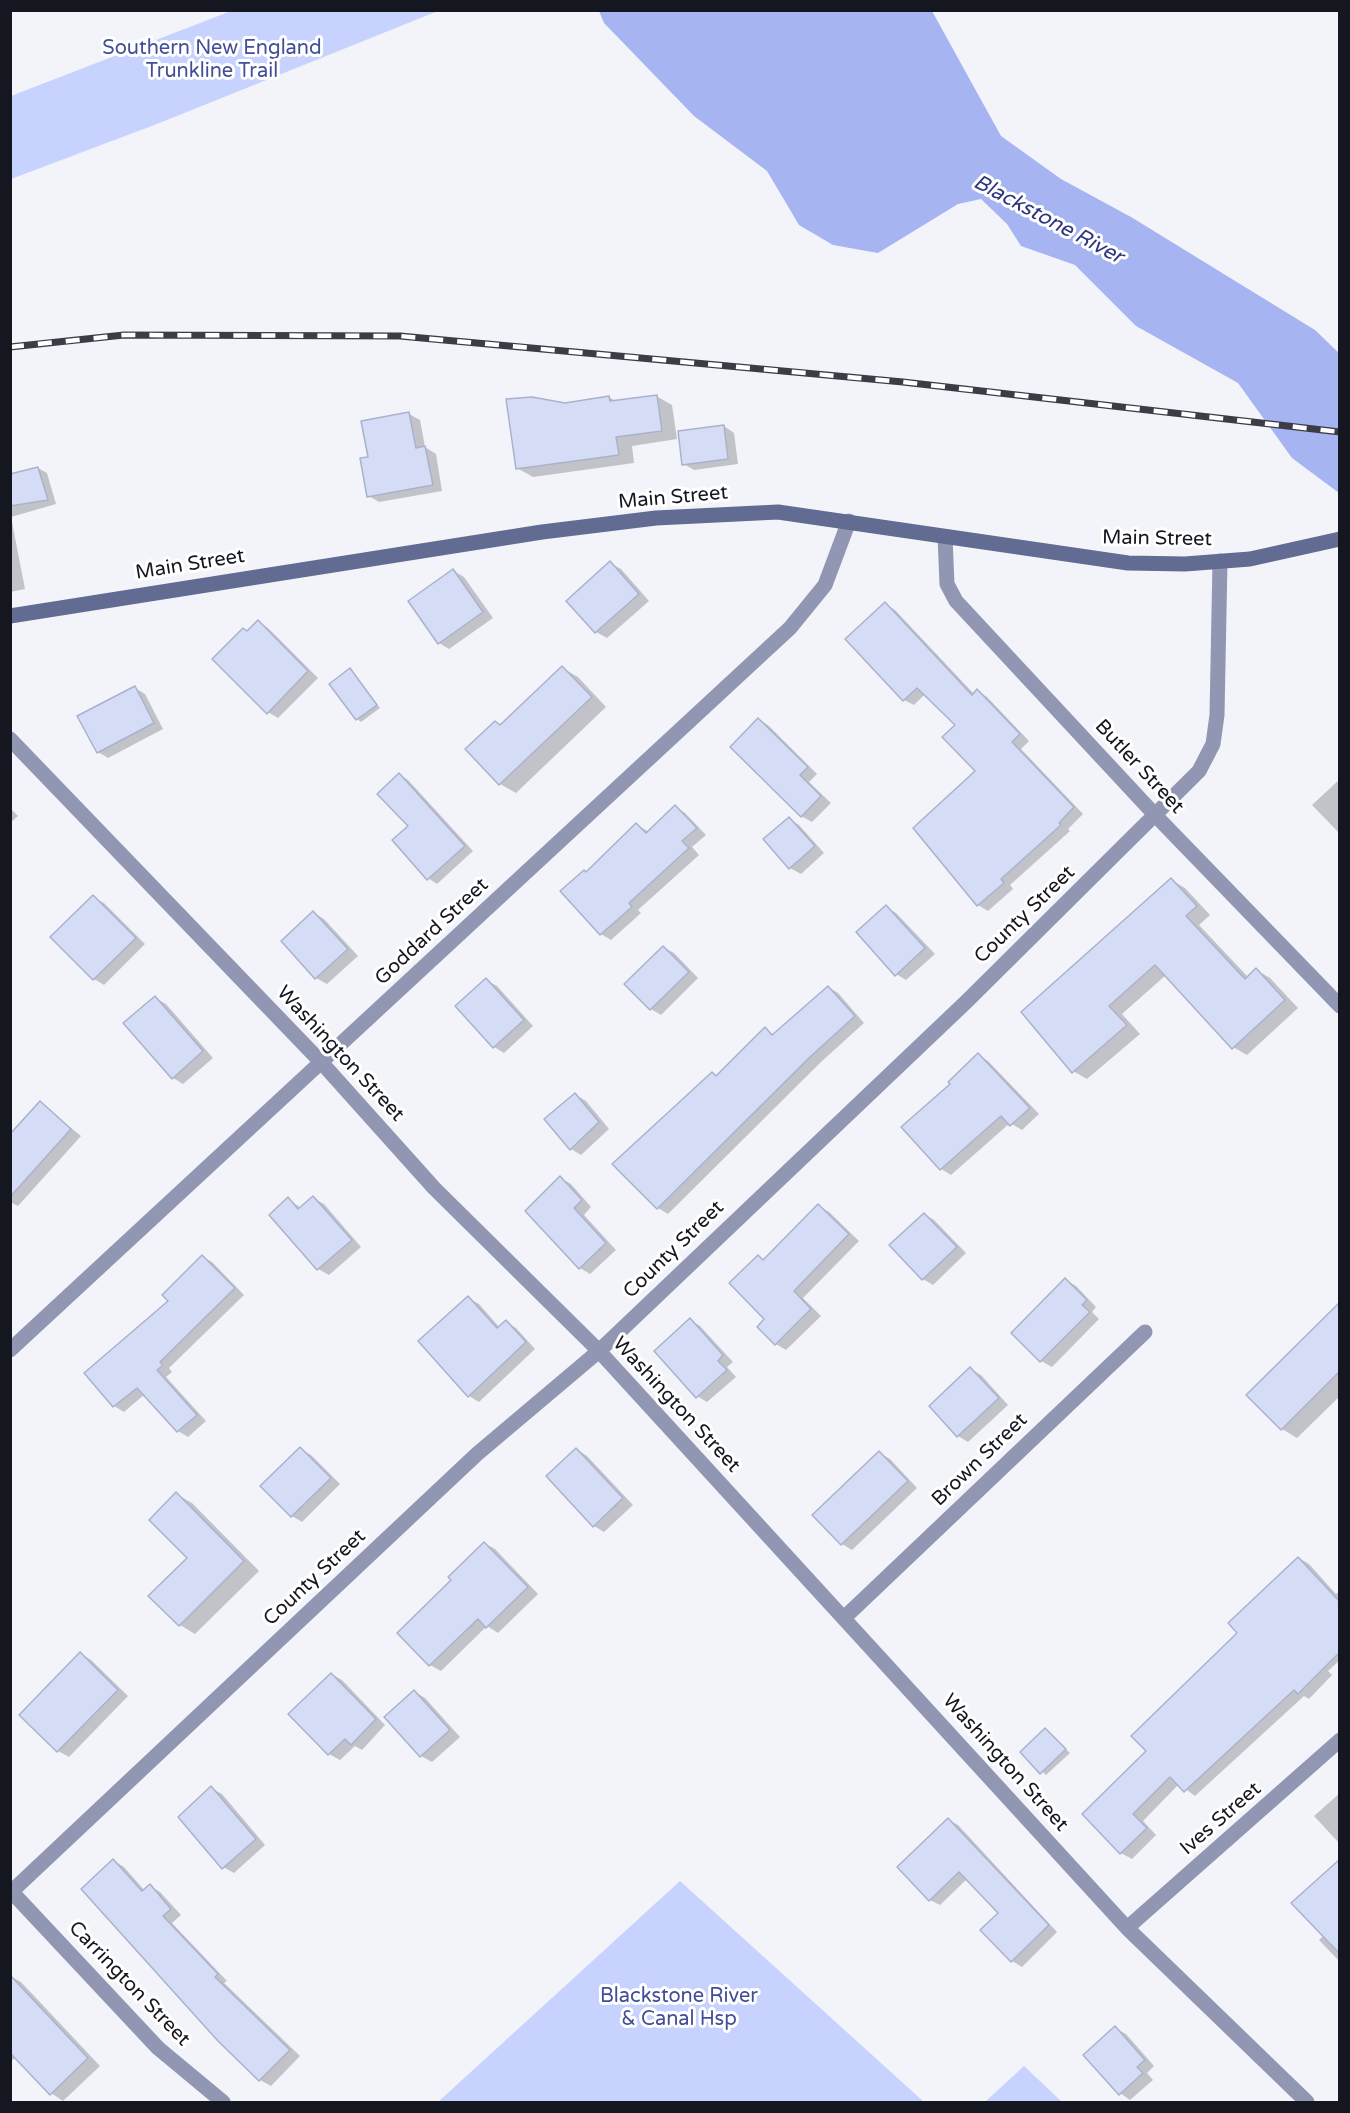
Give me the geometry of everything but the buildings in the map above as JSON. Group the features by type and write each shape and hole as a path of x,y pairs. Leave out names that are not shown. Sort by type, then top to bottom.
{"main road":[{"name":"Main Street","path":"10,616 542,532 656,518 778,512 1128,563 1185,564 1250,559 1340,539"}],"street":[{"name":"Goddard Street","path":"10,1350 790,628 825,585 849,521"},
{"name":"Butler Street","path":"945,537 947,584 956,601 1156,816 1340,1006"},
{"name":"County Street","path":"11,1892 477,1454 599,1351 1156,816 1199,771 1213,744 1217,715 1220,561"},
{"name":"Washington Street","path":"10,739 321,1062 434,1188 599,1351 1127,1929 1307,2103"},
{"name":"Brown Street","path":"843,1618 1145,1332"},
{"name":"Ives Street","path":"1127,1929 1340,1740"},
{"name":"Carrington Street","path":"11,1892 158,2048 223,2103"}],"green space":[{"name":"Southern New England Trunkline Trail","path":"231,11 438,11 157,124 11,179 11,96"},
{"name":"Blackstone River & Canal Hsp","path":"680,1881 924,2102 438,2102"},
{"path":"1024,2066 1062,2102 985,2102"}],"water":[{"name":"Blackstone River","path":"599,11 932,11 1001,136 1061,179 1131,217 1315,330 1339,353 1339,493 1292,458 1238,383 1136,326 1075,265 1021,246 1007,224 981,199 958,204 878,253 833,245 799,225 767,171 694,116 604,23"}],"railway":[{"path":"10,347 124,335 400,336 903,382 1340,432"}]}
